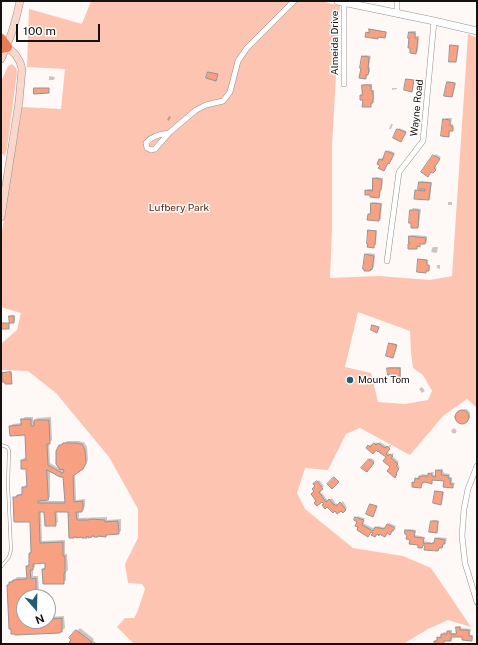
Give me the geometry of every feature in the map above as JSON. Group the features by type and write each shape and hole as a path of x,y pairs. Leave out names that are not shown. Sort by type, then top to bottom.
{"main road":[{"path":"1,59 3,44 18,11 20,1"},
{"path":"1,217 3,190 19,102 22,69 18,58 3,44"}],"street":[{"path":"169,133 196,110 206,105 223,101 230,92 238,61 247,48 294,1"},
{"path":"397,1 397,14"},
{"path":"341,2 477,30"},
{"name":"Almeida Drive","path":"341,2 344,84"},
{"name":"Wayne Road","path":"387,261 399,172 423,141 434,21"},
{"path":"477,466 468,489 464,509 462,536 465,563 477,602"}],"lane":[{"path":"1,445 9,450 8,485 11,550 9,557 1,568"}],"green space":[{"name":"Lufbery Park","path":"91,1 322,1 340,5 332,145 332,228 330,278 379,276 430,280 452,276 468,34 477,38 477,408 467,399 443,416 410,455 360,428 346,434 328,470 305,468 297,493 305,509 353,548 403,556 431,568 471,627 448,620 428,629 403,644 134,644 117,627 125,618 134,618 145,589 142,584 128,583 125,564 138,538 138,509 109,457 56,393 28,371 1,370 1,344 17,330 21,313 1,307 1,237 22,107 61,109 65,69 27,67 29,9 82,24","holes":["358,312 410,331 413,368 423,375 432,391 428,400 405,404 378,402 371,373 345,367"]},
{"path":"12,64 16,68 17,72 5,156 1,153 1,82 8,66"}],"building":[{"path":"369,29 386,32 385,38 378,37 378,39 365,37 366,32 369,33"},
{"path":"409,32 415,33 415,38 418,38 416,54 410,53 410,48 408,48"},
{"path":"450,45 458,46 456,62 449,62"},
{"path":"362,56 369,57 369,69 366,79 359,78"},
{"path":"208,72 218,74 216,81 206,78"},
{"path":"406,79 414,80 412,92 404,90"},
{"path":"447,82 455,83 452,97 444,96"},
{"path":"362,85 371,85 371,91 373,91 373,103 371,103 371,107 362,107 363,100 360,100 360,95 362,95"},
{"path":"34,88 49,88 49,93 34,94"},
{"path":"443,119 450,120 450,126 453,126 453,131 449,131 449,137 441,136"},
{"path":"397,129 406,132 401,142 393,138"},
{"path":"386,151 394,154 384,171 378,168 380,166 377,164 379,159 382,160"},
{"path":"433,155 440,159 434,168 436,170 433,173 431,172 428,177 421,172"},
{"path":"373,178 382,180 379,198 365,195 365,190 372,191"},
{"path":"419,182 431,183 429,200 414,199 415,190 425,191 425,189 418,189"},
{"path":"371,203 381,204 379,221 367,220 368,214 370,214"},
{"path":"410,210 419,210 418,228 411,228 411,223 409,223"},
{"path":"368,230 376,231 374,248 367,247"},
{"path":"409,236 426,238 425,244 420,244 420,247 417,246 417,249 408,249 408,244 410,243"},
{"path":"365,254 374,256 372,270 371,269 370,271 364,271 363,269"},
{"path":"418,259 427,260 429,271 426,271 426,273 417,272"},
{"path":"9,316 14,316 14,323 9,323"},
{"path":"1,323 9,323 9,329 1,329"},
{"path":"372,325 379,327 377,333 371,330"},
{"path":"389,343 397,345 393,358 386,356"},
{"path":"387,368 400,368 400,378 396,379 396,374 388,375"},
{"path":"11,372 12,384 5,384 5,382 2,382 2,373"},
{"path":"459,410 465,410 469,414 469,420 465,424 459,424 455,420 455,414"},
{"path":"21,419 31,419 31,426 34,426 34,420 49,420 50,444 47,444 48,465 62,473 64,471 63,469 60,470 56,464 56,451 59,445 62,445 63,443 82,444 85,450 86,463 83,469 73,476 74,502 83,501 82,512 76,512 77,520 92,519 105,520 105,522 118,521 119,534 106,535 106,537 92,536 88,538 88,536 86,537 87,538 69,538 68,512 55,512 56,526 45,526 44,512 39,512 40,543 63,542 63,556 65,556 64,584 43,584 42,569 45,569 45,563 33,564 33,570 30,570 31,579 36,578 36,589 16,589 16,629 56,629 56,618 62,618 62,632 60,633 15,635 11,634 11,629 9,629 7,585 9,585 9,582 13,582 13,580 27,579 26,566 29,566 29,553 31,553 30,522 14,522 13,497 22,495 22,487 27,487 26,469 21,469 21,460 26,460 25,435 10,436 9,426 21,425","holes":["47,470 60,477 63,477 65,503 38,503 38,501 48,500"]},
{"path":"374,443 376,445 378,443 385,448 387,446 390,449 386,454 388,456 390,454 393,456 391,458 398,464 396,466 399,469 395,478 387,471 390,467 383,461 386,457 376,450 373,454 366,448 368,445 370,447"},
{"path":"369,459 374,463 367,472 361,468"},
{"path":"436,470 442,471 442,475 449,476 448,478 451,479 450,484 453,484 453,488 443,487 444,481 432,480 432,484 425,482 422,483 421,488 412,487 412,482 414,483 415,478 419,479 419,476 428,476 428,473 435,477"},
{"path":"334,477 339,482 332,489 327,484"},
{"path":"317,481 323,489 319,492 326,502 329,499 336,506 340,502 346,510 343,513 341,511 337,514 335,511 333,513 327,507 325,509 322,502 317,506 314,503 316,501 311,494 314,491 312,489 315,486 313,484"},
{"path":"435,491 443,492 441,505 433,503"},
{"path":"370,504 377,506 373,517 366,514"},
{"path":"355,517 364,520 362,525 373,531 375,527 384,529 387,524 395,528 390,535 387,533 385,537 377,534 375,537 371,535 373,533 371,532 368,537 357,530 358,527 355,526 357,522 354,520"},
{"path":"431,521 438,521 437,533 429,532"},
{"path":"405,530 415,531 414,537 424,538 423,543 432,544 434,543 435,538 445,540 445,544 443,544 442,548 439,548 438,551 424,550 425,546 423,545 422,548 418,548 418,545 409,544 410,540 406,539 407,535 405,534"},
{"path":"456,627 460,627 460,630 469,630 469,636 472,636 472,641 462,640 462,637 451,637 451,641 444,641 444,644 434,644 434,641 437,641 437,637 441,638 441,634 447,634 447,631 450,631 450,634 456,634"},
{"path":"76,630 92,642 92,644 71,644 69,642 71,640 69,638"}],"place":[{"name":"Mount Tom","path":"350,380"}]}
